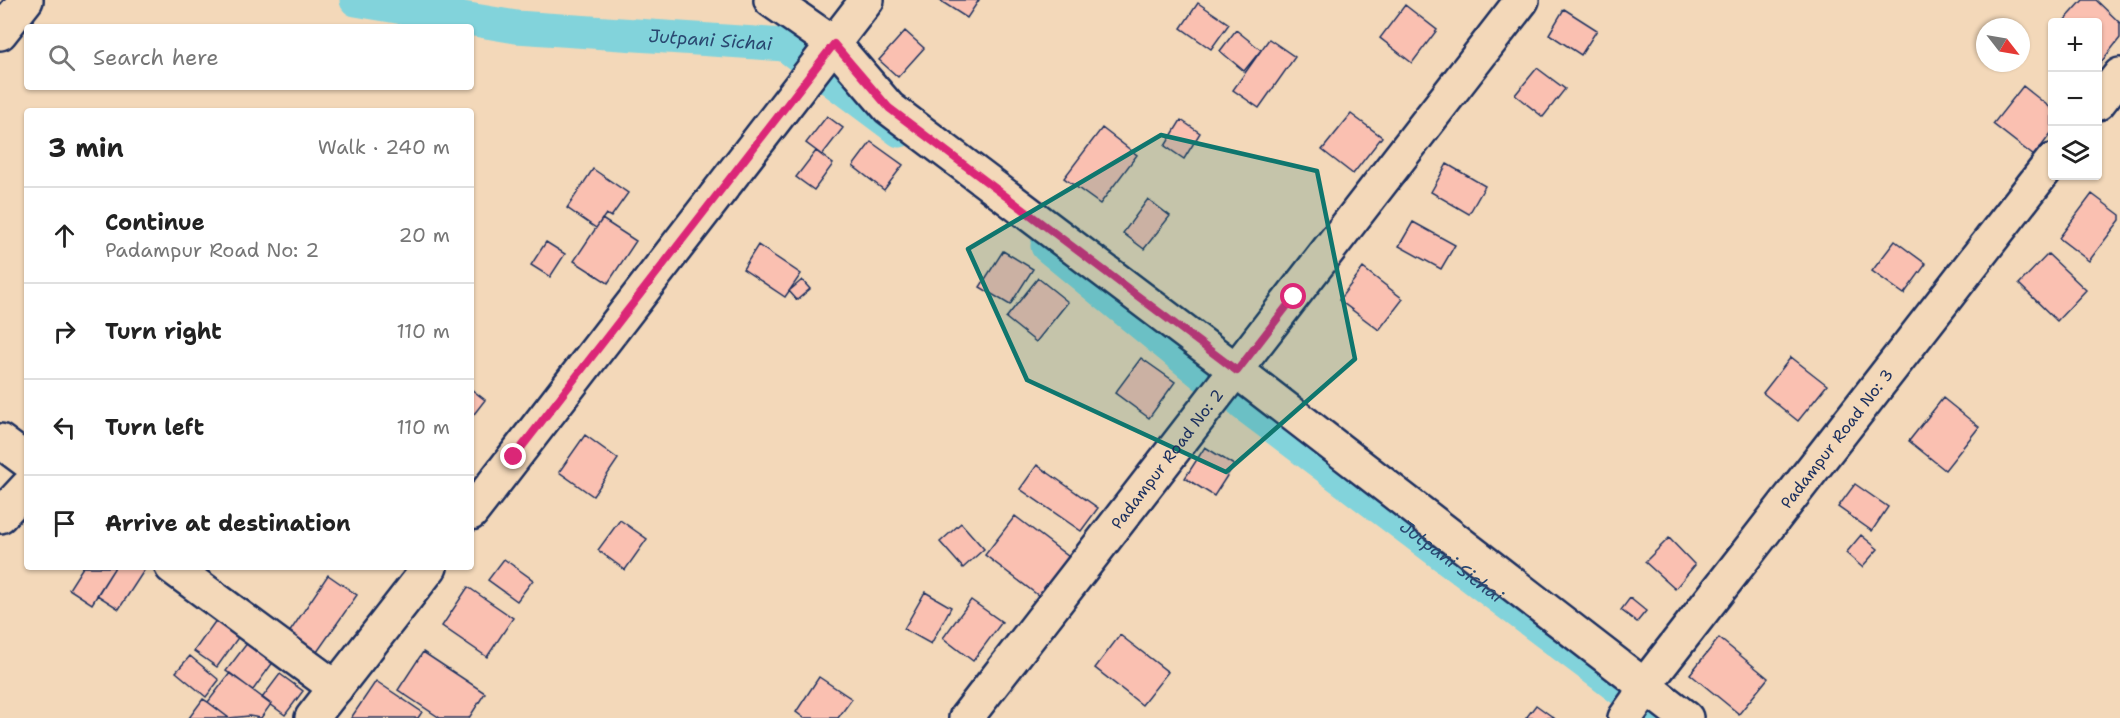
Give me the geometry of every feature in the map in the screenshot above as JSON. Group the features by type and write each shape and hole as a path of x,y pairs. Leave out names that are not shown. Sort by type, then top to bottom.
{"street":[{"path":"0,33 26,0"},
{"path":"771,0 834,44 889,108 1237,371 1686,718"},
{"path":"474,509 867,0"},
{"name":"Padampur Road No: 2","path":"966,718 1237,371 1522,0"},
{"path":"2102,97 2120,75"},
{"name":"Padampur Road No: 3","path":"1625,718 1644,686 2048,166"},
{"path":"0,441 24,459"},
{"path":"0,516 24,490"},
{"path":"176,570 336,688"},
{"path":"312,718 428,570"}],"highlighted area":[{"path":"1161,135 1317,171 1355,359 1226,472 1027,380 968,249"}],"building":[{"path":"939,0 979,0 967,18"},
{"path":"2083,0 2096,0 2120,23 2120,38 2102,61 2102,18 2067,18"},
{"path":"1198,3 1229,24 1211,49 1181,28"},
{"path":"1405,5 1437,30 1412,63 1380,38"},
{"path":"1564,9 1597,30 1581,55 1549,34"},
{"path":"1236,30 1261,50 1244,71 1220,51"},
{"path":"905,31 924,48 898,77 879,60"},
{"path":"1269,39 1295,57 1259,108 1233,90"},
{"path":"1537,68 1565,89 1543,117 1515,95"},
{"path":"2023,86 2048,106 2048,137 2034,156 1993,124"},
{"path":"1351,114 1382,137 1353,174 1322,150"},
{"path":"827,116 843,128 822,155 806,143"},
{"path":"1181,120 1200,133 1184,159 1165,146"},
{"path":"1102,128 1137,155 1100,204 1064,178"},
{"path":"871,142 903,165 884,190 853,166"},
{"path":"816,151 833,164 814,190 796,177"},
{"path":"1447,164 1485,186 1469,214 1431,192"},
{"path":"593,169 628,193 611,217 606,214 596,228 567,208"},
{"path":"2092,194 2120,215 2120,220 2089,261 2059,238"},
{"path":"1148,199 1170,216 1144,249 1123,233"},
{"path":"602,219 636,241 608,283 574,261"},
{"path":"1413,222 1455,245 1441,269 1399,246"},
{"path":"1895,241 1926,264 1904,294 1872,271"},
{"path":"546,242 565,254 550,277 531,265"},
{"path":"758,245 801,274 785,297 743,269"},
{"path":"1003,251 1033,269 1010,305 980,287"},
{"path":"2048,254 2086,290 2057,321 2019,284"},
{"path":"1363,268 1403,299 1379,330 1339,300"},
{"path":"1038,278 1068,302 1036,342 1006,318"},
{"path":"802,280 810,289 797,300 789,291"},
{"path":"1791,357 1827,385 1798,421 1763,393"},
{"path":"1141,358 1175,382 1149,418 1115,393"},
{"path":"474,391 485,400 474,414"},
{"path":"1943,398 1979,427 1945,470 1909,441"},
{"path":"585,435 618,459 593,496 559,472"},
{"path":"1205,447 1234,465 1214,496 1185,478"},
{"path":"1037,465 1098,508 1081,531 1020,489"},
{"path":"1855,484 1888,507 1872,531 1838,507"},
{"path":"1015,516 1069,557 1039,596 985,555"},
{"path":"620,520 647,539 625,570 598,550"},
{"path":"961,523 984,549 963,568 940,542"},
{"path":"1861,535 1878,549 1862,567 1846,553"},
{"path":"1669,538 1695,565 1675,589 1645,562"},
{"path":"504,559 533,580 517,601 488,580"},
{"path":"81,570 113,570 92,604 69,589"},
{"path":"113,570 144,570 119,609 97,595"},
{"path":"328,575 357,595 317,652 289,633"},
{"path":"468,587 513,618 487,657 442,626"},
{"path":"925,592 951,607 931,644 904,629"},
{"path":"1630,598 1646,611 1637,622 1621,610"},
{"path":"971,600 1002,622 973,661 943,638"},
{"path":"219,616 242,632 217,667 194,651"},
{"path":"1120,635 1168,672 1142,705 1095,668"},
{"path":"1719,638 1768,678 1739,714 1690,674"},
{"path":"248,642 274,661 253,690 226,671"},
{"path":"423,652 485,693 469,718 440,718 398,690"},
{"path":"190,656 219,680 206,697 176,672"},
{"path":"230,673 271,704 261,718 249,716 229,718 208,702"},
{"path":"280,674 303,691 285,715 262,698"},
{"path":"819,677 852,699 838,718 804,718 796,712"},
{"path":"376,681 422,712 418,718 351,718"},
{"path":"203,699 208,702 229,718 189,718"},
{"path":"1536,705 1554,718 1526,718"}],"waterway":[{"name":"Jutpani Sichai","path":"356,0 516,27 785,45 900,131"},
{"name":"Jutpani Sichai","path":"1047,246 1205,376"},
{"name":"Jutpani Sichai","path":"1243,404 1659,718"}],"route":[{"path":"514,457 834,44 889,108 1237,371 1294,297"}]}
